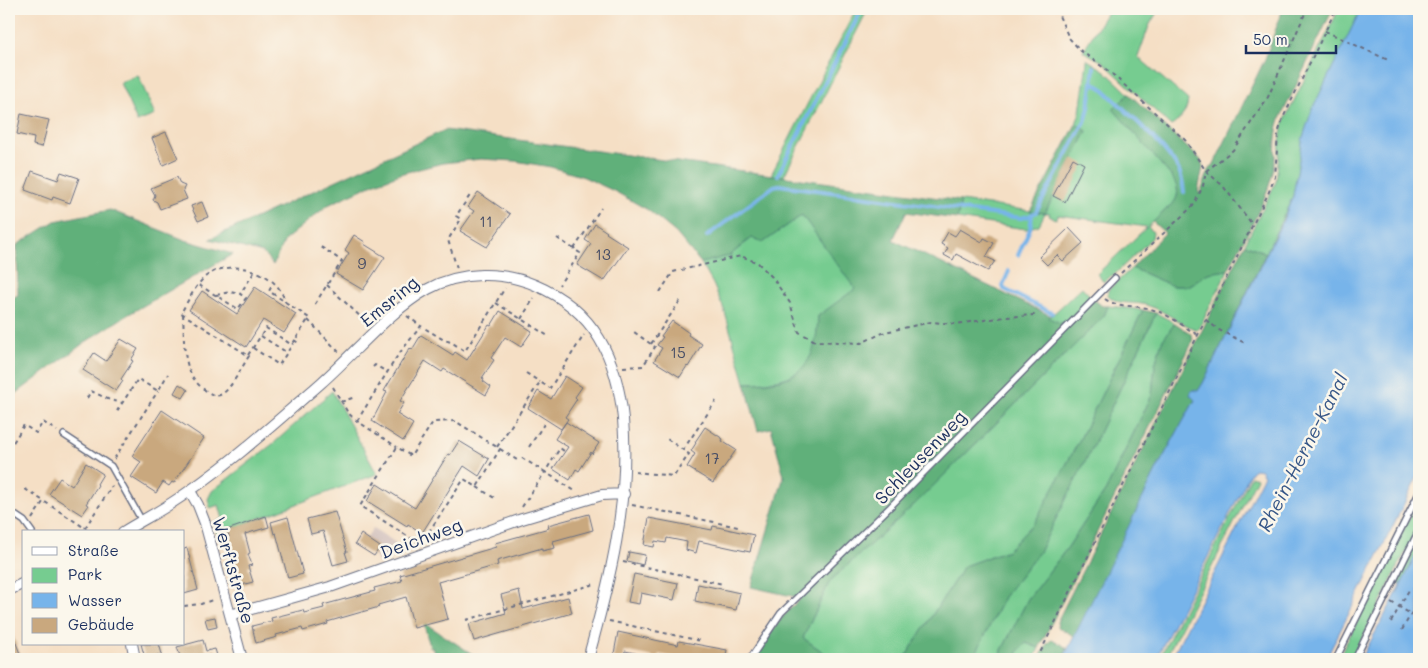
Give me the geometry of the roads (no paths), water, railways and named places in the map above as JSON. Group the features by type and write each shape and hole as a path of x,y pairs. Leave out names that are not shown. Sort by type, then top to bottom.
{"street":[{"name":"Emsring","path":"126,530 190,491 279,420 328,377 400,308 430,288 460,278 483,275 509,277 541,287 569,304 593,328 606,350 614,369 622,412 625,450 623,499 608,586 588,659"},
{"name":"Werftstraße","path":"190,491 198,505 204,524 242,659"},
{"name":"Deichweg","path":"230,615 338,584 522,519 602,495 623,499"},
{"path":"9,590 22,584"},
{"path":"132,646 135,659"}],"lane":[{"name":"Schleusenweg","path":"750,659 781,613 890,507 1115,278"},
{"path":"64,435 110,466 142,520"},
{"path":"1336,659 1419,493"},
{"path":"9,511 31,530"},
{"path":"1355,659 1419,530"}],"water":[{"name":"Rhein-Herne-Kanal","path":"1361,9 1419,9 1419,474 1326,659 1171,659 1264,476 1261,470 1255,469 1251,472 1156,659 1063,659 1160,463 1195,400 1190,395 1192,390 1198,391 1203,383 1283,220 1293,196 1303,137 1312,110"},
{"path":"1419,548 1419,659 1362,659 1399,589"}],"waterway":[{"path":"778,175 862,9"},
{"path":"707,236 774,186 779,185 1021,218 1029,216 1036,212 1086,119 1094,67"},
{"path":"1092,82 1102,88 1166,152 1180,173 1184,192"},
{"path":"1018,255 1030,229 1032,215"},
{"path":"1009,271 1003,285 1004,289 1052,313"}]}
